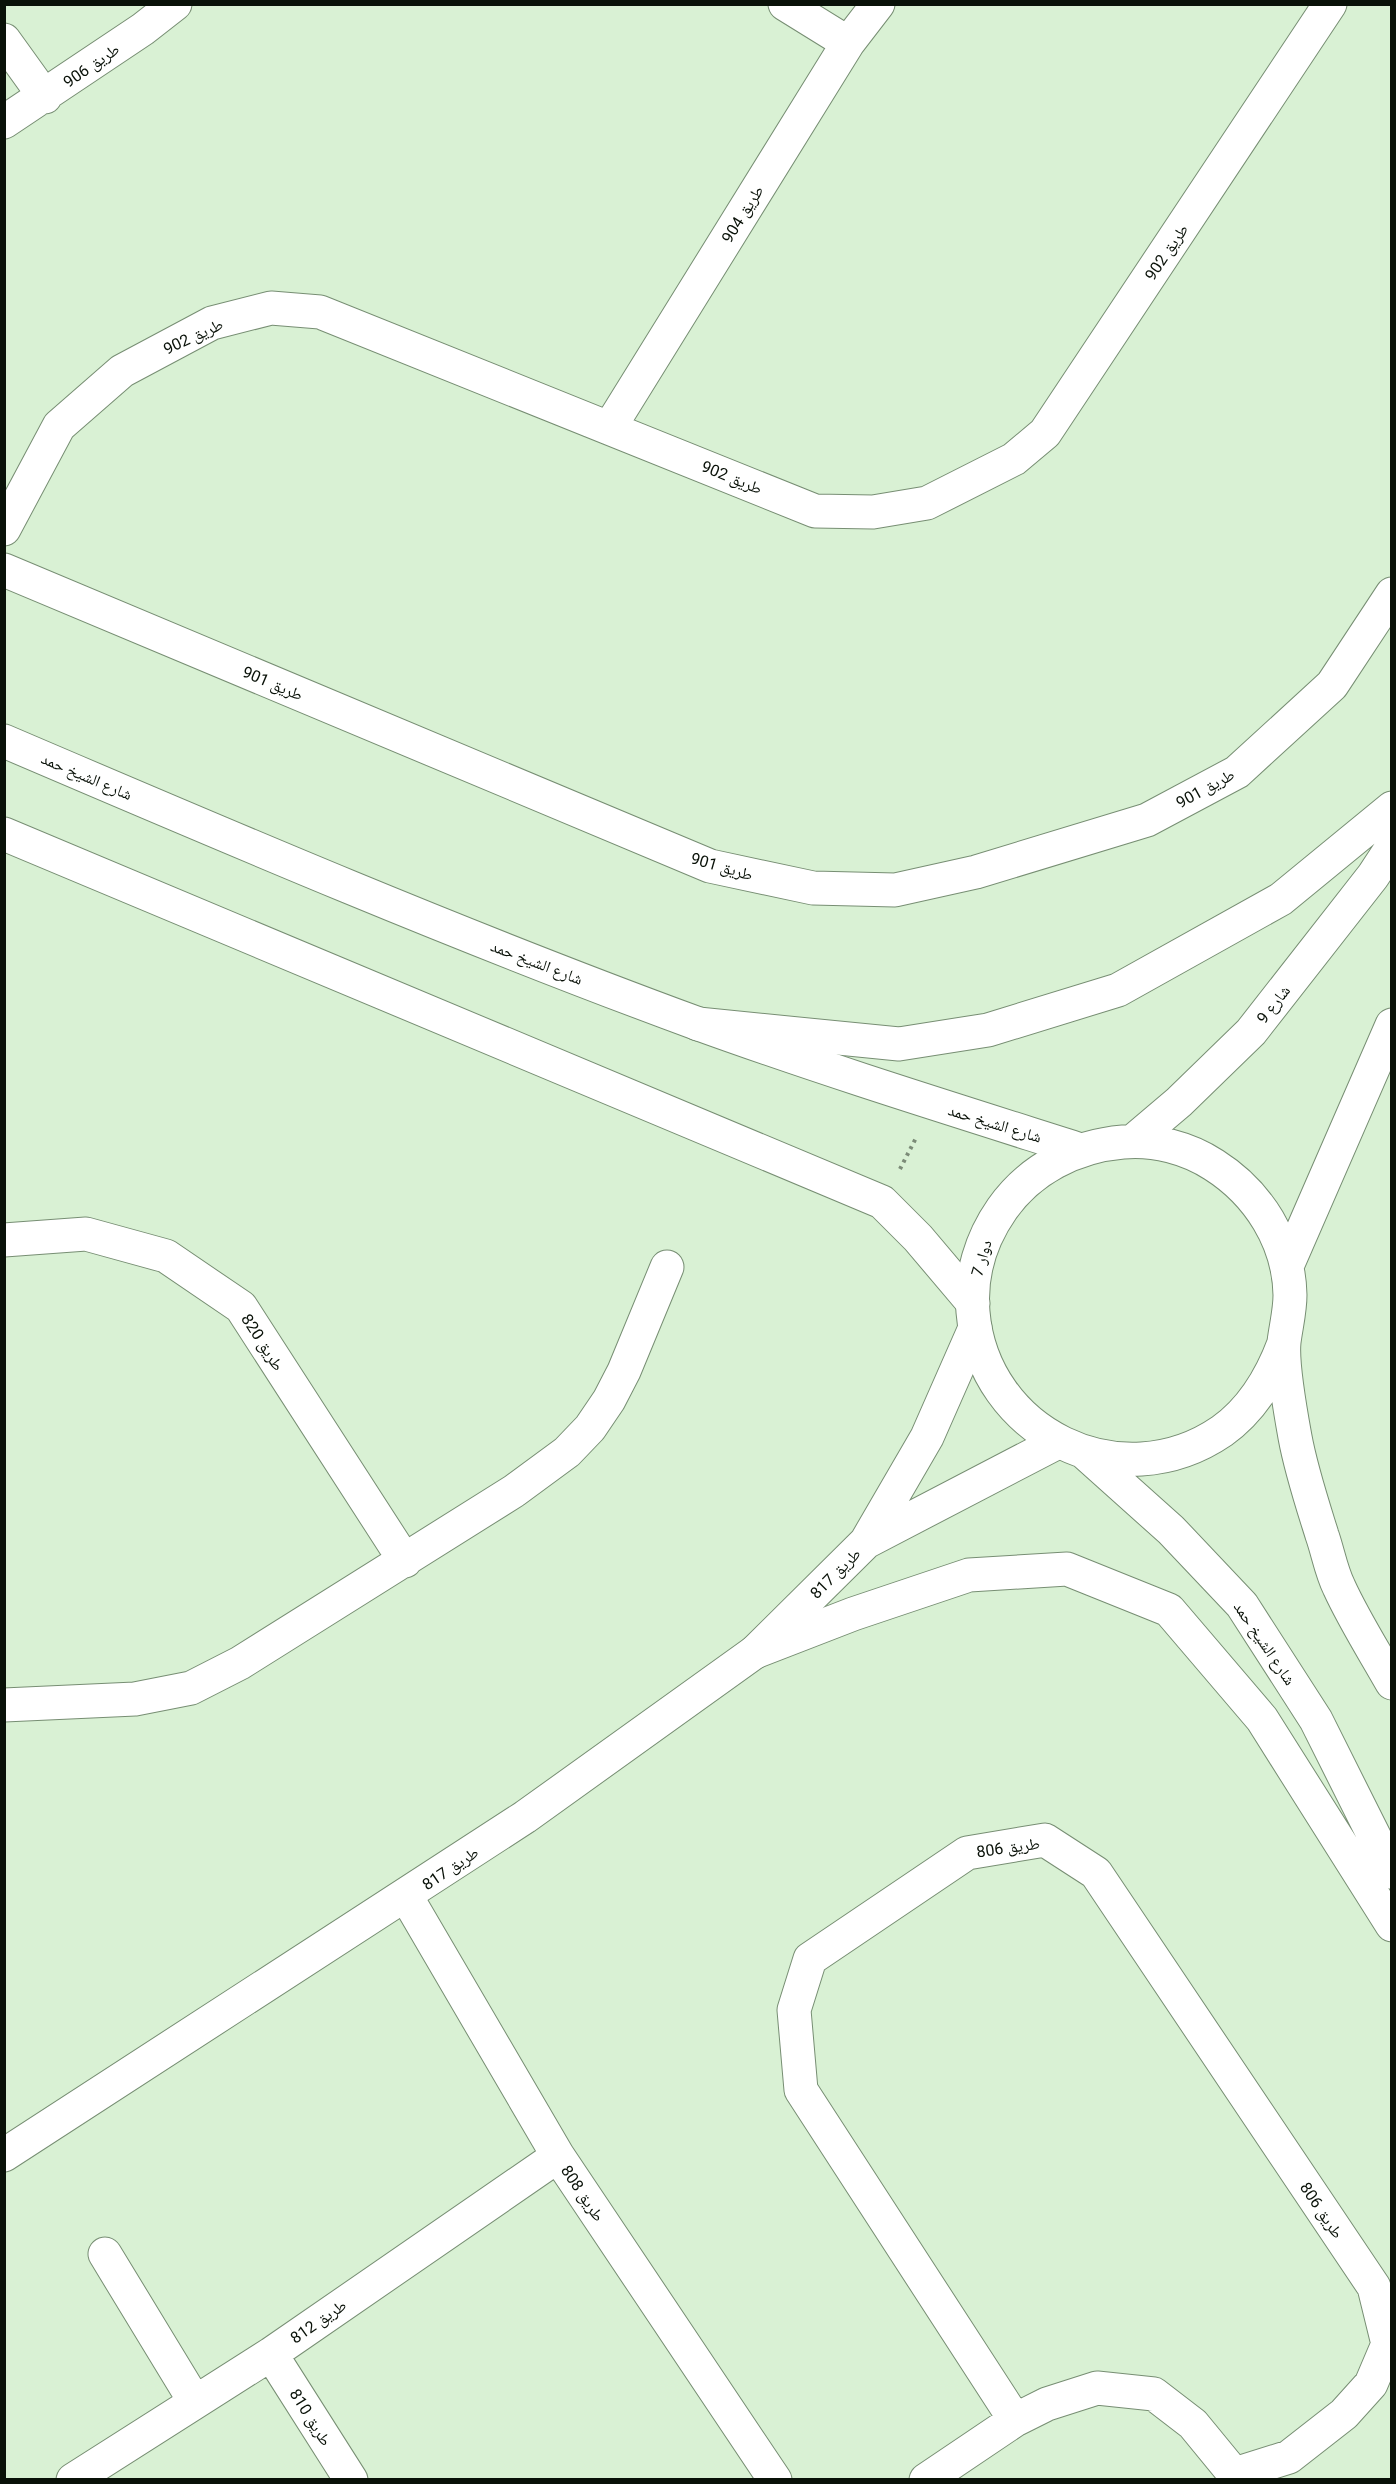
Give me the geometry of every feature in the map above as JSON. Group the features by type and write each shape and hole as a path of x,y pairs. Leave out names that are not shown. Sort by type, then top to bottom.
{"street":[{"name":"طريق 906","path":"4,122 45,97 175,4"},
{"path":"785,4 848,43"},
{"name":"طريق 904","path":"610,427 848,43 878,4"},
{"name":"طريق 902","path":"4,529 59,426 122,371 212,323 271,308 320,312 815,511 873,512 927,503 1014,459 1046,433 1330,4"},
{"path":"4,40 45,97"},
{"name":"طريق 901","path":"4,570 710,866 813,888 895,890 976,872 1147,820 1237,772 1332,685 1392,594"},
{"name":"شارع الشيخ حمد","path":"4,741 353,890 698,1024 935,1104 1081,1150"},
{"path":"698,1024 899,1044 988,1030 1118,990 1281,899 1392,808"},
{"path":"4,834 882,1202 918,1238 974,1316"},
{"name":"شارع 9","path":"1133,1141 1179,1102 1251,1032 1373,876 1392,847"},
{"path":"1287,1266 1392,1025"},
{"name":"دوار 7","path":"1133,1141 1180,1149 1229,1174 1249,1193 1266,1215 1278,1239 1287,1266 1289,1318 1284,1343 1275,1368 1255,1398 1222,1431 1171,1454 1144,1458 1114,1458 1071,1447 1033,1426 1011,1405 994,1381 982,1354 974,1316 974,1276 981,1247 993,1222 1010,1198 1047,1167 1081,1150 1133,1141"},
{"name":"طريق 820","path":"4,1240 86,1234 166,1256 241,1307 405,1561"},
{"path":"4,1705 135,1699 190,1688 240,1663 405,1561 541,1473 567,1452 590,1428 609,1400 624,1371 668,1267"},
{"name":"طريق 817","path":"4,2155 406,1896 634,1742 755,1652 866,1542 927,1437 974,1316"},
{"path":"1284,1343 1295,1435 1305,1478 1338,1586 1392,1683"},
{"name":"شارع الشيخ حمد","path":"1071,1447 1171,1530 1242,1605 1316,1720 1392,1872"},
{"name":"طريق 817","path":"866,1542 1071,1447"},
{"path":"755,1652 852,1614 969,1575 1067,1569 1169,1610 1262,1719 1392,1925"},
{"name":"طريق 806","path":"926,2480 1015,2420 1047,2404 1097,2388 1154,2394 1192,2424 1237,2477 1289,2457 1344,2414 1371,2384 1388,2344 1374,2287 1096,1873 1045,1840 967,1853 820,1952 810,1959 794,2010 801,2090 1015,2420"},
{"name":"طريق 808","path":"406,1896 558,2156 775,2480"},
{"name":"طريق 812","path":"73,2480 271,2354 558,2156"},
{"path":"105,2254 195,2402"},
{"name":"طريق 810","path":"271,2354 351,2480"}],"path":[{"path":"882,1202 935,1104"}]}
